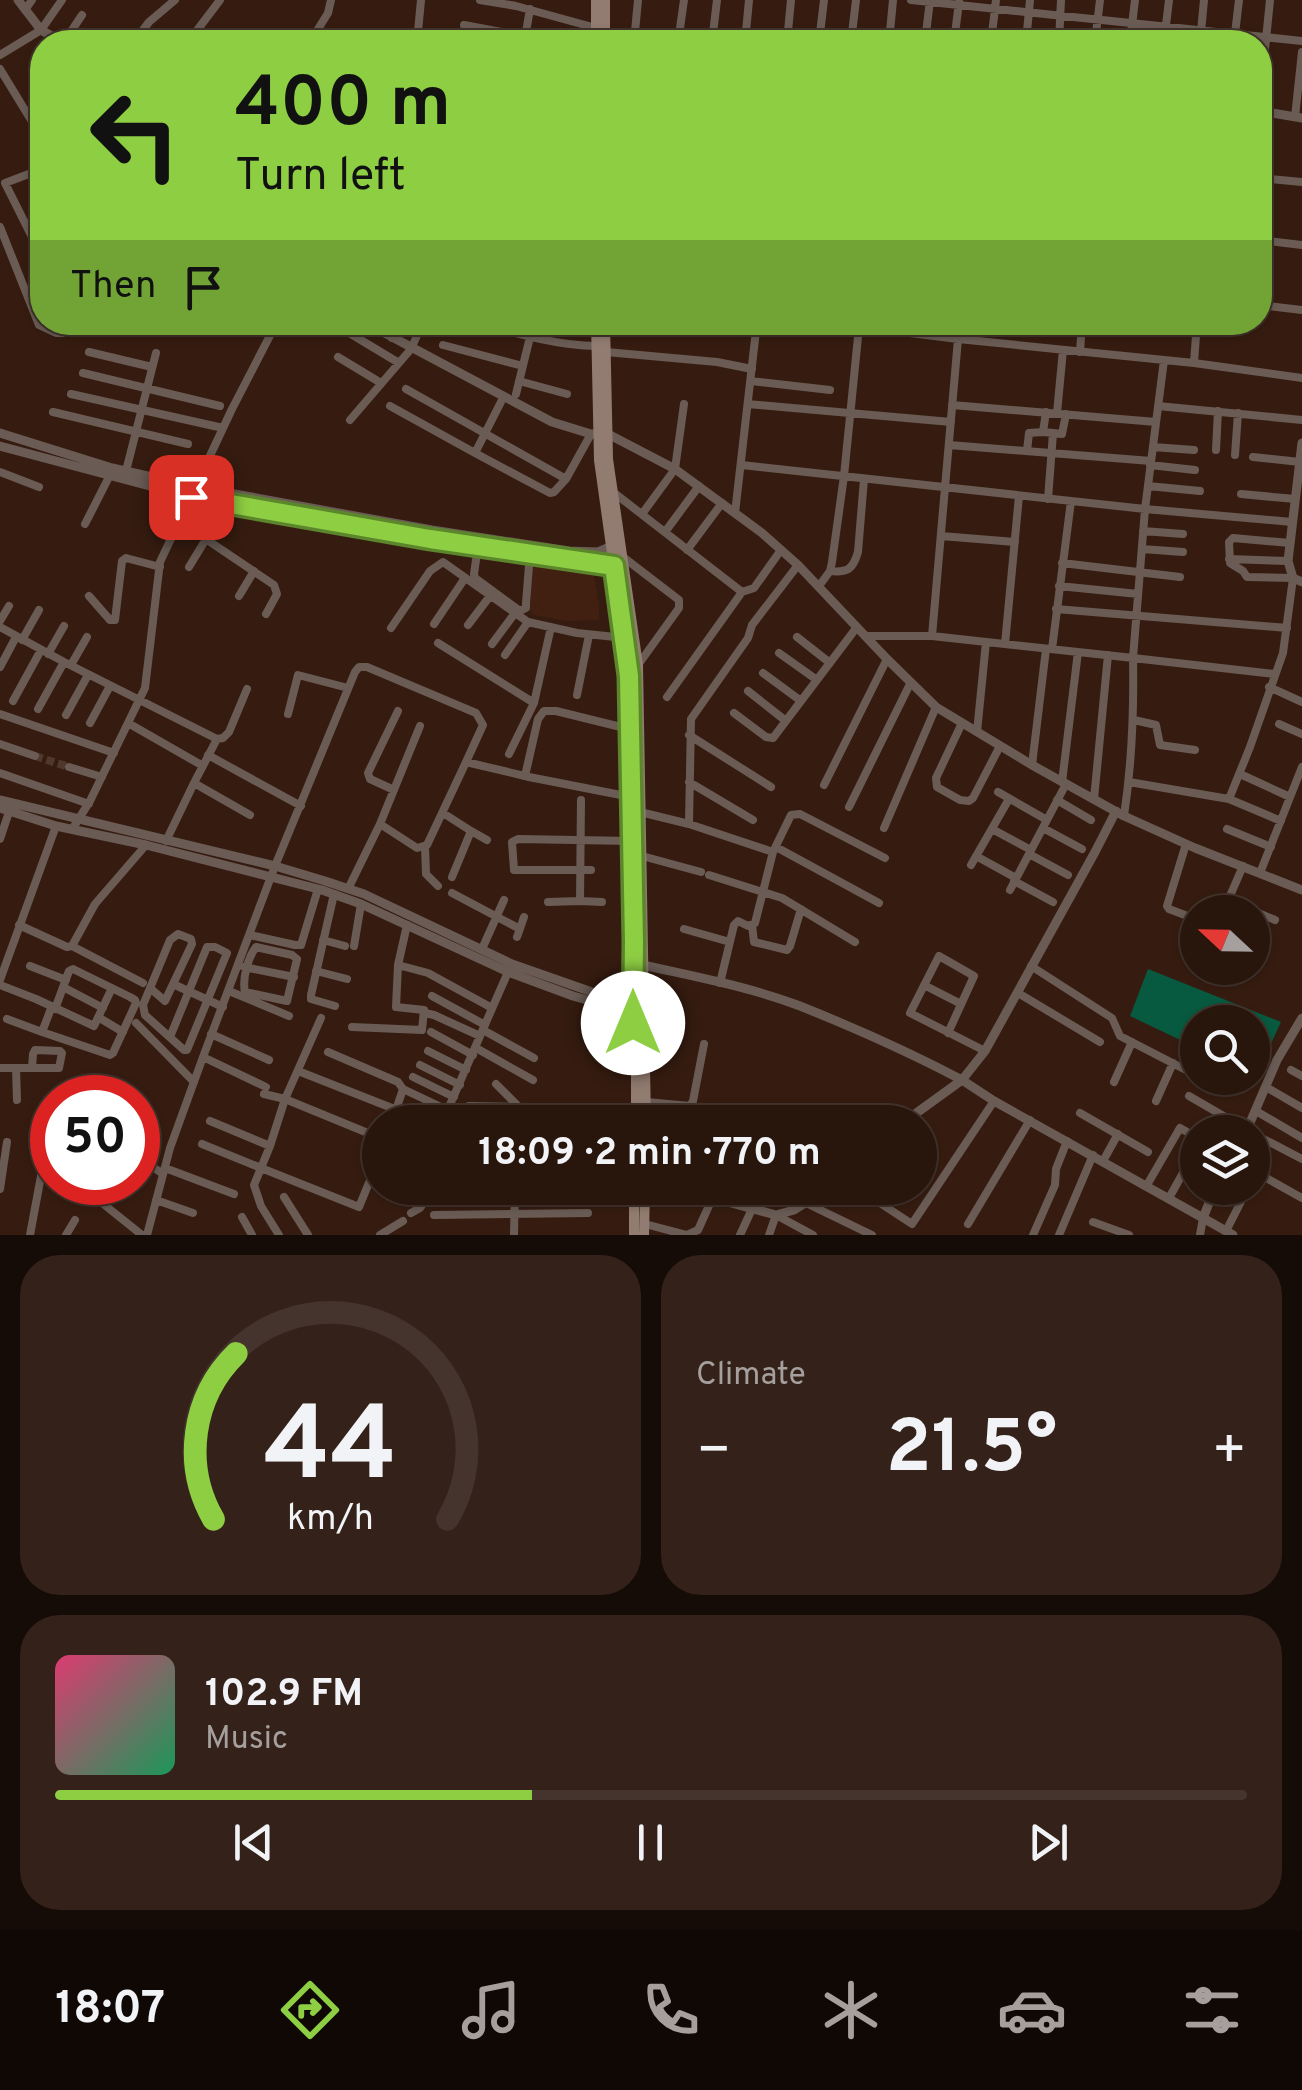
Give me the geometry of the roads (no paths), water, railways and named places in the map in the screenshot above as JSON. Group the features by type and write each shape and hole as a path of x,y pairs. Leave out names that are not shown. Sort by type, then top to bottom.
{"main road":[{"path":"596,0 596,28"},
{"path":"606,0 606,30"},
{"path":"598,335 601,349"},
{"path":"604,335 598,434 612,546 638,665 644,965 637,1010 636,1105"},
{"path":"598,434 613,492 629,676 634,942 646,1102"},
{"path":"634,1205 634,1235"}],"street":[{"path":"18,0 41,30 62,0"},
{"path":"26,10 32,0"},
{"path":"143,30 175,0"},
{"path":"197,30 220,0"},
{"path":"318,30 331,0"},
{"path":"417,30 421,0"},
{"path":"480,0 543,12 596,28"},
{"path":"543,12 546,0"},
{"path":"635,30 638,0"},
{"path":"680,30 684,0"},
{"path":"713,30 717,0"},
{"path":"745,30 749,0"},
{"path":"788,30 792,0"},
{"path":"821,30 824,0"},
{"path":"852,30 856,0"},
{"path":"890,30 893,0"},
{"path":"911,0 996,4 1029,12 1195,30"},
{"path":"1027,30 1030,0"},
{"path":"1059,30 1061,0"},
{"path":"1097,30 1100,0"},
{"path":"1131,30 1135,0"},
{"path":"1166,30 1169,0"},
{"path":"1202,30 1204,0"},
{"path":"1236,30 1239,0"},
{"path":"1267,30 1270,0"},
{"path":"926,30 930,1"},
{"path":"956,30 959,2"},
{"path":"993,30 996,4"},
{"path":"526,30 530,10"},
{"path":"71,30 82,14"},
{"path":"464,25 490,30"},
{"path":"0,38 4,53 30,37"},
{"path":"1272,37 1302,40"},
{"path":"1272,113 1298,117 1302,52"},
{"path":"0,70 30,119"},
{"path":"30,176 2,184 30,235"},
{"path":"1272,179 1302,182"},
{"path":"0,227 30,304"},
{"path":"1272,241 1302,245"},
{"path":"1272,307 1302,310"},
{"path":"76,824 145,688 160,567 271,335"},
{"path":"353,335 399,362"},
{"path":"387,335 552,422 598,434 675,469 798,565 936,707 1120,814 1302,890"},
{"path":"350,420 410,349 417,335"},
{"path":"735,513 756,335"},
{"path":"819,586 830,570 859,335"},
{"path":"925,335 1194,362 1302,378"},
{"path":"1080,352 1081,335"},
{"path":"1194,362 1197,335"},
{"path":"516,394 530,336 752,369"},
{"path":"932,636 958,339"},
{"path":"443,346 523,366"},
{"path":"1027,452 1028,432 1062,434 1063,350"},
{"path":"89,352 152,368"},
{"path":"126,472 156,354"},
{"path":"338,357 381,383"},
{"path":"927,1105 962,1080 985,1051 1120,814 1129,782 1136,615 1164,360"},
{"path":"83,372 220,406"},
{"path":"519,381 567,394"},
{"path":"751,381 830,390"},
{"path":"406,388 566,479"},
{"path":"72,394 224,428"},
{"path":"476,453 504,398"},
{"path":"642,514 675,469 684,404"},
{"path":"748,404 951,422"},
{"path":"952,404 1156,422"},
{"path":"390,406 550,493 566,479 598,434"},
{"path":"1158,406 1302,420"},
{"path":"1216,450 1218,411"},
{"path":"53,412 188,444"},
{"path":"1046,412 1052,454 1048,498"},
{"path":"1235,455 1238,413"},
{"path":"0,434 194,492 569,551 598,552 612,546"},
{"path":"1229,799 1283,653 1298,580 1288,561 1302,442"},
{"path":"949,445 1196,470"},
{"path":"0,446 110,477 478,546 618,561 679,600 679,608 638,665"},
{"path":"1153,447 1194,450"},
{"path":"1253,457 1300,462"},
{"path":"742,464 1292,522"},
{"path":"0,472 39,487"},
{"path":"85,524 110,477"},
{"path":"830,570 845,572 854,563 864,478"},
{"path":"665,532 699,486"},
{"path":"1148,486 1200,491"},
{"path":"613,492 742,592"},
{"path":"1241,494 1295,499"},
{"path":"1005,644 1019,496"},
{"path":"1032,766 1071,501"},
{"path":"687,550 722,503"},
{"path":"180,521 277,589 266,614"},
{"path":"1143,531 1183,534"},
{"path":"941,536 1015,542"},
{"path":"1298,580 1247,577 1231,565 1228,542 1233,538 1302,542"},
{"path":"189,568 206,539"},
{"path":"478,546 475,578 520,611 526,608 530,553"},
{"path":"667,697 742,592 754,588 781,550"},
{"path":"1142,550 1183,552"},
{"path":"1229,558 1288,561"},
{"path":"89,596 110,620 115,620 122,560 160,567"},
{"path":"391,628 430,571 441,562 528,622 625,638"},
{"path":"1062,563 1180,577"},
{"path":"689,824 690,720 748,638 752,625 798,565"},
{"path":"239,596 254,571"},
{"path":"434,624 465,578"},
{"path":"1059,586 1138,594"},
{"path":"468,625 490,596"},
{"path":"9,606 0,624 19,639 217,739 229,732 246,689"},
{"path":"1056,609 1287,628"},
{"path":"0,667 38,610"},
{"path":"492,644 515,613"},
{"path":"505,655 528,622"},
{"path":"13,701 64,626"},
{"path":"508,754 534,704 551,628"},
{"path":"734,713 773,738 857,628"},
{"path":"577,695 589,635"},
{"path":"38,709 87,636"},
{"path":"867,636 932,636 1275,674"},
{"path":"797,637 830,662"},
{"path":"438,642 534,704"},
{"path":"977,732 986,642"},
{"path":"1014,883 1064,783 1078,652"},
{"path":"779,653 817,680"},
{"path":"1094,799 1108,655"},
{"path":"824,785 887,659"},
{"path":"160,1186 229,991 243,966 252,950 256,947 295,956 290,998 281,1001 245,992 243,966 250,934 274,872 354,672 360,667 476,714 483,725 425,847 426,874 438,886"},
{"path":"764,673 801,701"},
{"path":"66,715 88,675"},
{"path":"288,714 298,675 348,688"},
{"path":"850,807 910,682"},
{"path":"90,723 110,686"},
{"path":"1270,687 1302,702"},
{"path":"748,692 786,722"},
{"path":"884,828 936,707"},
{"path":"394,790 370,779 368,773 398,711"},
{"path":"527,777 538,719 544,711 629,729"},
{"path":"0,714 114,753"},
{"path":"1134,720 1154,724 1160,745 1195,750"},
{"path":"962,722 936,778 937,787 960,800 973,798 1000,746"},
{"path":"128,723 203,766"},
{"path":"1279,724 1302,734"},
{"path":"348,889 380,824 420,726"},
{"path":"689,735 770,788"},
{"path":"166,841 217,739"},
{"path":"0,744 34,756"},
{"path":"527,777 536,746"},
{"path":"208,756 300,806"},
{"path":"466,762 632,797"},
{"path":"1260,872 1302,767"},
{"path":"69,768 102,777"},
{"path":"0,772 88,804"},
{"path":"1240,774 1290,797"},
{"path":"689,782 753,820"},
{"path":"1129,782 1229,799 1281,821"},
{"path":"194,784 250,815"},
{"path":"998,792 1082,848"},
{"path":"971,866 1009,798"},
{"path":"0,800 146,845 348,889 512,964 637,1010"},
{"path":"580,901 581,800"},
{"path":"1058,800 1091,820"},
{"path":"990,807 1001,813"},
{"path":"0,839 4,810 56,826 76,824 166,841 274,872 361,904 508,972 637,1010"},
{"path":"640,812 774,850 879,903"},
{"path":"442,813 487,840"},
{"path":"801,908 786,950 754,942 752,925 762,890 774,850 791,815 886,858"},
{"path":"380,824 417,848 425,847"},
{"path":"56,826 0,983 94,1026"},
{"path":"992,829 1068,874"},
{"path":"1226,829 1271,847"},
{"path":"452,877 471,831"},
{"path":"514,870 514,840 632,841"},
{"path":"1180,912 1167,906 1186,844"},
{"path":"72,946 101,896 146,845"},
{"path":"642,856 782,898 855,942"},
{"path":"976,856 1014,883 1054,902"},
{"path":"1230,895 1242,866"},
{"path":"500,870 592,870"},
{"path":"250,934 295,946 301,944 318,889"},
{"path":"452,893 497,916 518,933 524,917"},
{"path":"334,894 311,999 335,1006"},
{"path":"482,949 504,900"},
{"path":"548,902 602,902"},
{"path":"324,940 350,946 361,904"},
{"path":"1270,918 1275,920"},
{"path":"720,982 736,923 752,925"},
{"path":"406,925 398,965 396,1008 424,1010 483,1031"},
{"path":"19,926 72,946 146,986 180,1014"},
{"path":"684,930 730,942"},
{"path":"165,1001 192,944 191,938 178,934 170,940 146,986 142,1011 170,1037 187,1050 227,953 207,947 170,1037"},
{"path":"948,1033 974,978 973,973 938,956 910,1014 948,1033 985,1051"},
{"path":"398,965 428,973 492,1008"},
{"path":"644,965 720,982 799,1006 906,1051 1229,1233 1241,1205"},
{"path":"30,966 64,984 123,1032"},
{"path":"243,966 294,977"},
{"path":"1031,966 1112,1018 1117,1033 1180,1067"},
{"path":"7,1020 85,1048 110,1055 135,1000 77,970 69,970 42,1032"},
{"path":"316,971 346,978"},
{"path":"328,1052 398,1082 403,1089 445,1109 450,1107 508,972"},
{"path":"173,984 223,1006"},
{"path":"924,984 961,1004"},
{"path":"85,1048 112,988"},
{"path":"229,991 290,1016"},
{"path":"1018,993 1100,1042"},
{"path":"432,996 483,1031 534,1058"},
{"path":"352,1027 420,1032 425,1013"},
{"path":"280,1235 261,1206 254,1184 321,1018"},
{"path":"1270,1077 1302,1018"},
{"path":"136,1023 194,1082"},
{"path":"431,1032 532,1080"},
{"path":"212,1034 269,1060"},
{"path":"1114,1082 1132,1042"},
{"path":"646,1102 690,1106 704,1044"},
{"path":"428,1051 466,1070"},
{"path":"203,1057 265,1091 362,1131"},
{"path":"1156,1101 1173,1063"},
{"path":"420,1064 460,1084"},
{"path":"0,1068 32,1068"},
{"path":"16,1068 17,1100"},
{"path":"1291,1070 1302,1076"},
{"path":"298,1071 383,1105"},
{"path":"413,1077 454,1097"},
{"path":"496,1084 518,1105"},
{"path":"398,1105 403,1089"},
{"path":"1270,1089 1302,1108"},
{"path":"1254,1115 1263,1095"},
{"path":"1188,1096 1220,1115"},
{"path":"937,1186 994,1100"},
{"path":"1256,1110 1302,1138"},
{"path":"1080,1113 1148,1152"},
{"path":"968,1224 1030,1120"},
{"path":"210,1121 270,1146"},
{"path":"1147,1185 1180,1128"},
{"path":"1060,1235 1098,1158 1118,1134"},
{"path":"1034,1235 1067,1141"},
{"path":"0,1189 7,1142"},
{"path":"1270,1143 1302,1159"},
{"path":"202,1144 359,1206 362,1199"},
{"path":"160,1169 234,1194"},
{"path":"1170,1198 1180,1179"},
{"path":"1270,1182 1302,1197"},
{"path":"284,1197 308,1235"},
{"path":"160,1201 193,1213"},
{"path":"30,1235 36,1205"},
{"path":"106,1205 144,1235 154,1205"},
{"path":"411,1212 423,1205"},
{"path":"514,1235 515,1205"},
{"path":"644,1229 697,1233 709,1205"},
{"path":"736,1205 776,1215 813,1235"},
{"path":"769,1235 776,1215 801,1205"},
{"path":"810,1205 872,1235"},
{"path":"883,1205 912,1224 925,1205"},
{"path":"1200,1235 1208,1205"},
{"path":"740,1235 752,1209"},
{"path":"434,1215 588,1213"},
{"path":"242,1217 252,1235"},
{"path":"66,1235 75,1220"},
{"path":"381,1235 403,1221"},
{"path":"1093,1222 1130,1235"}],"tunnel":[{"path":"35,756 69,767"}]}
